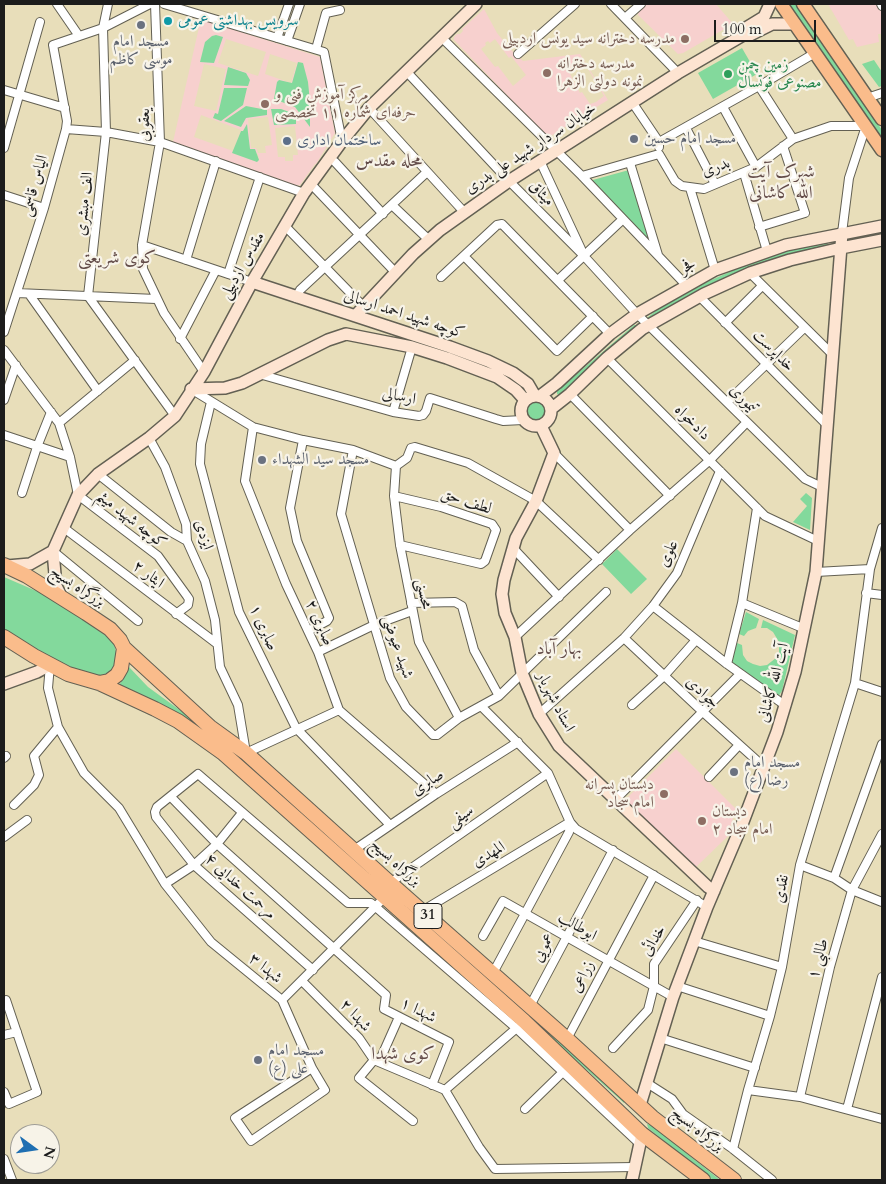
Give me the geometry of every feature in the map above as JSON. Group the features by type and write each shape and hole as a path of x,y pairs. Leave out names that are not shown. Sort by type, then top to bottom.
{"highway":[{"name":"بزرگراه بسیج","path":"5,565 27,576 110,629 120,640 124,648 210,727 246,753 667,1129 734,1180"},
{"name":"بزرگراه بسیج","path":"4,637 50,665 75,676 99,683 178,721 223,753 380,902 469,971 520,1025 641,1139 703,1180"},
{"path":"99,683 109,681 117,675 124,648"},
{"path":"469,971 479,961"}],"main road":[{"path":"781,4 882,150"},
{"path":"804,4 882,119"}],"street":[{"path":"57,4 79,36 103,28 150,4"},
{"name":"الف مبشری","path":"88,296 106,132 103,28 108,4"},
{"name":"یعقوبی","path":"155,4 160,142 142,245 143,269 156,299 180,339 204,372"},
{"path":"164,4 324,52 342,141"},
{"path":"194,13 198,4"},
{"path":"277,38 289,4"},
{"path":"287,41 300,4"},
{"name":"مقدس اردبیلی","path":"53,551 78,495 98,474 149,438 175,416 204,372 252,282 308,188 342,141 369,108 476,4"},
{"path":"518,54 575,4"},
{"path":"611,4 678,73"},
{"path":"625,18 641,4"},
{"name":"خیابان سردار شهید علی بدری","path":"745,34 746,28 764,17 770,4"},
{"path":"316,49 326,13 340,10"},
{"path":"4,148 40,22"},
{"name":"خیابان سردار شهید علی بدری","path":"355,316 440,230 509,181 678,73 745,34 750,35 772,24 794,24"},
{"name":"الیاس قاسمی","path":"4,332 44,208 66,129 67,121 53,45 79,36"},
{"path":"441,37 582,176 687,286"},
{"path":"659,142 815,53"},
{"name":"میثاق","path":"406,71 509,181 584,256 636,314"},
{"path":"760,86 793,139"},
{"path":"4,90 64,108"},
{"path":"867,98 882,93"},
{"path":"582,176 658,154 659,142 632,102"},
{"path":"723,107 756,167"},
{"path":"369,108 464,212"},
{"name":"بدری","path":"658,154 675,181 682,186 690,188 704,188 756,167 793,139 831,126 866,126"},
{"path":"842,233 849,178 866,126"},
{"path":"686,128 715,184"},
{"path":"66,129 106,132 160,142 260,177 308,188 360,235 396,273"},
{"path":"759,227 805,213 783,146"},
{"path":"329,158 335,162 383,214"},
{"path":"186,260 216,161"},
{"path":"540,161 584,256"},
{"path":"630,163 659,257"},
{"path":"296,298 300,290 427,172"},
{"path":"744,173 767,251"},
{"path":"228,274 260,177"},
{"path":"690,188 714,270"},
{"path":"4,195 44,208"},
{"path":"392,205 429,240"},
{"path":"558,280 622,220"},
{"path":"441,277 499,223 502,224 610,334"},
{"path":"285,226 364,307"},
{"name":"فجر","path":"533,397 557,383 610,334 636,314 714,270 786,245 882,226"},
{"name":"آیت الله کاشانی","path":"640,1105 675,992 707,907 764,767 786,706 805,629 816,572 842,233"},
{"name":"فجر","path":"551,409 570,394 607,358 648,325 700,296 750,273 790,260 882,240"},
{"path":"142,245 252,282"},
{"path":"464,256 557,351 593,316"},
{"path":"180,339 216,270"},
{"path":"750,273 833,356"},
{"name":"کوچه شهید احمد ارسالی","path":"252,282 450,347 481,365"},
{"path":"726,322 762,286"},
{"path":"17,293 156,299"},
{"path":"29,294 98,391"},
{"path":"88,296 175,416"},
{"name":"خداپرست","path":"700,296 827,425"},
{"name":"تیموری","path":"636,314 805,479 822,487"},
{"path":"727,402 804,328"},
{"name":"کوچه شهید احمد ارسالی","path":"191,389 225,388 242,383 328,340 346,334 412,347 513,373 528,384 533,397"},
{"path":"393,412 412,347"},
{"path":"4,350 52,412 59,424 70,457 78,495"},
{"name":"دادخواه","path":"607,358 765,516 818,541"},
{"path":"59,424 135,360"},
{"path":"4,400 16,365"},
{"name":"ارسالی","path":"259,374 393,412 423,415 430,398 496,420 523,420"},
{"path":"191,389 253,426 303,440 352,450 396,466 407,458 411,448 415,447 468,463 536,501 599,560"},
{"path":"570,394 670,496"},
{"path":"533,397 547,401 551,409 549,419 541,426 531,426 521,416 521,407 533,397"},
{"name":"صابری ۱","path":"211,402 202,444 200,464 239,612 296,728 390,825"},
{"path":"22,493 37,447 52,412"},
{"path":"515,637 630,530 710,460 747,422"},
{"name":"صابری ۲","path":"253,426 245,481 286,584 318,652 339,710 436,794"},
{"path":"541,426 554,453 630,530"},
{"path":"4,435 70,457"},
{"name":"ایزدی","path":"149,438 165,467 186,524 187,541 206,581 215,620 216,643"},
{"path":"303,440 290,508 297,541 329,618 308,631"},
{"name":"شهید عیوضی","path":"352,450 341,514 390,678 406,707 430,734 437,735 459,718 499,696 606,592"},
{"name":"استاد شهریار","path":"554,453 536,501 516,538 504,580 502,594 505,613 515,637 522,673 539,714 559,746 708,887 714,890"},
{"name":"محسنی","path":"396,466 394,496 400,545 419,642 459,718"},
{"name":"علوی","path":"539,714 624,638 653,606 677,573 720,471"},
{"path":"98,474 171,532 187,541"},
{"name":"کوچه شهید میثم","path":"78,495 158,556 189,599 188,605 176,614"},
{"name":"لطف حق","path":"394,496 441,507 492,524 496,530 485,561 481,564 400,545"},
{"path":"727,664 742,604 757,508"},
{"name":"ایثار ۲","path":"64,528 216,643"},
{"name":"نقدی","path":"733,1149 782,967 800,866 855,682 870,569 882,528"},
{"path":"514,548 559,597"},
{"path":"5,565 30,564 53,551"},
{"path":"53,551 56,586 62,598"},
{"path":"53,551 138,621"},
{"path":"816,572 870,569"},
{"path":"866,593 882,595"},
{"path":"318,652 412,607 455,602 462,606 474,650 499,696"},
{"path":"742,604 805,629"},
{"path":"653,606 740,674 786,706"},
{"name":"جوادی","path":"624,638 702,712 764,767"},
{"path":"632,706 664,676 696,640"},
{"path":"216,643 220,668 238,705 246,753 296,728 339,710"},
{"path":"4,684 37,672 50,665"},
{"name":"شهدا ۳","path":"50,665 48,688 58,728 84,774 119,808 165,884 211,942 282,1000 312,1068 325,1090 251,1142 235,1118 312,1068"},
{"path":"616,799 740,674"},
{"path":"855,682 882,692"},
{"path":"481,706 548,773 570,822 576,829 707,907"},
{"path":"14,805 40,775 34,756 58,728"},
{"name":"صابری","path":"354,850 436,794 518,742"},
{"path":"834,878 882,744"},
{"path":"709,777 739,745"},
{"name":"سیفی","path":"390,883 548,773"},
{"path":"334,948 217,844 171,797 198,774 242,814 348,903 380,902 520,1025 563,1072 641,1139 632,1180"},
{"name":"مرحمت خدایی ۴","path":"171,797 157,807 156,817 194,866 313,970"},
{"path":"165,884 194,866 217,844 242,814"},
{"path":"4,838 27,820"},
{"path":"493,973 569,832 570,822"},
{"name":"المهدی","path":"422,911 570,822"},
{"name":"طالبی ۱","path":"800,1097 830,967 852,890 882,834"},
{"name":"عمویی","path":"530,1006 613,850"},
{"path":"800,866 834,878 852,890 882,902"},
{"name":"زراعی","path":"567,1038 654,875"},
{"name":"خدائی","path":"613,1048 648,1010 654,986 654,964 696,900"},
{"name":"ابوطالب","path":"483,936 503,901 654,986 770,1016"},
{"path":"282,1000 380,902"},
{"path":"694,941 782,967"},
{"name":"شهدا ۱","path":"334,948 386,995 384,1009 449,1042 432,1085"},
{"path":"847,1109 882,977"},
{"name":"شهدا ۲","path":"302,981 359,1038 377,1061"},
{"path":"4,1092 9,1104 37,1092 6,1000"},
{"path":"399,1017 377,1061 359,1078 413,1121"},
{"path":"445,1090 520,1025"},
{"path":"4,1035 17,1032"},
{"path":"660,1038 755,1068"},
{"path":"377,1061 445,1090 479,1147 495,1169 635,1167"},
{"path":"526,1109 563,1072"},
{"path":"647,1083 672,1099 683,1114 733,1149 772,1180"},
{"path":"748,1090 800,1097 882,1119"},
{"path":"667,1129 683,1114"},
{"path":"4,1158 12,1180"}],"shaded area":[{"name":"مدرسه دخترانه سید یونس اردبیلی","path":"646,4 716,4 733,24 683,53 678,54 638,15 639,11"},
{"path":"828,4 878,4 882,14 882,34 878,34 879,42 857,47 853,39 849,40"},
{"name":"مدرسه دخترانه نمونه دولتی الزهرا","path":"484,9 497,33 523,61 580,54 608,100 585,114 581,114 576,120 551,136 545,135 454,40 457,34 463,31 462,29","holes":["495,39 509,58 511,56 526,75 513,86 498,66 495,67 481,49 486,45 485,43 488,41 490,43","583,60 604,96 590,104 582,92 580,93 568,70"]},
{"name":"مرکز آموزش فنی و حرفه‌ای شماره ۱۱ تخصصی","path":"203,20 320,57 335,133 316,164 300,185 296,186 173,142 200,23","holes":["226,39 266,52 258,76 218,63","270,54 297,63 291,83 265,74","298,62 303,63 310,102 310,126 295,107 274,99 279,80 292,84","204,64 226,69 216,111 194,106","201,115 241,130 233,151 194,137","268,117 272,145 265,146 266,153 258,153 256,148 251,148 248,119","295,126 298,155 293,155 293,161 285,161 285,157 278,157 275,128","242,131 250,150 258,154 259,160 233,153"]},
{"path":"676,749 736,809 727,837 695,868 625,800"}],"green space":[{"path":"788,4 795,4 830,53 882,130 882,142"},
{"path":"216,35 223,37 214,63 200,62 205,42"},
{"name":"زمین چمن مصنوعی فوتسال","path":"742,48 757,74 713,99 698,73"},
{"path":"874,60 882,72 882,86 879,87 862,64"},
{"path":"298,62 303,63 308,82 310,127 295,107 274,99 277,82 279,80 292,83"},
{"path":"228,67 246,73 250,80 248,86 224,85"},
{"path":"224,88 247,88 243,105 221,121 213,118 215,113 218,114"},
{"path":"246,106 267,110 267,115 246,118 241,127 224,121"},
{"path":"271,109 281,109 292,113 296,119 296,124 274,125"},
{"path":"247,124 250,149 255,149 259,160 257,162 232,153 241,131 243,131"},
{"path":"629,170 653,244 589,181"},
{"path":"827,242 826,246 784,257 648,320 647,318 664,304 745,265 783,251"},
{"path":"634,325 639,327 563,392 559,395 557,394 557,391"},
{"path":"536,401 544,404 547,412 544,420 536,423 528,420 525,412 528,404"},
{"path":"806,493 812,498 810,530 793,522 807,506 800,499"},
{"path":"617,549 647,579 631,594 602,564"},
{"path":"4,577 41,593 60,604 109,638 114,644 117,656 113,671 102,675 89,675 60,663 4,632"},
{"path":"746,612 759,619 756,628 748,631 744,636 739,634"},
{"path":"763,620 795,635 782,691 778,697 731,664 737,643 742,645 743,655 747,661 753,664 767,665 776,658 779,652 779,642 773,632 767,628 761,628"},
{"path":"129,667 148,687 238,755 466,958 464,959 311,823 119,685"},
{"path":"486,975 624,1101 624,1103 484,978"},
{"path":"647,1124 651,1125 720,1180 713,1180 648,1128"}],"place":[{"name":"سرویس بهداشتی عمومی","path":"168,21"},
{"name":"مسجد امام موسی کاظم","path":"141,25"},
{"name":"مدرسه دخترانه سید یونس اردبیلی","path":"685,39"},
{"name":"مدرسه دخترانه نمونه دولتی الزهرا","path":"547,73"},
{"name":"زمین چمن مصنوعی فوتسال","path":"728,74"},
{"name":"مرکز آموزش فنی و حرفه‌ای شماره ۱۱ تخصصی","path":"265,104"},
{"name":"مسجد امام حسین","path":"634,139"},
{"name":"ساختمان اداری","path":"287,141"},
{"name":"مسجد سید الشهداء","path":"262,460"},
{"name":"مسجد امام رضا (ع)","path":"734,772"},
{"name":"دبستان پسرانه امام سجاد","path":"664,794"},
{"name":"دبستان امام سجاد ۲","path":"702,821"},
{"name":"مسجد امام علی (ع)","path":"258,1060"}],"district":[{"name":"محله مقدس","path":"389,162"},
{"name":"شهرک آیت الله کاشانی","path":"781,183"},
{"name":"کوی شریعتی","path":"117,259"},
{"name":"بهار آباد","path":"559,650"},
{"name":"کوی شهدا","path":"403,1055"}]}
